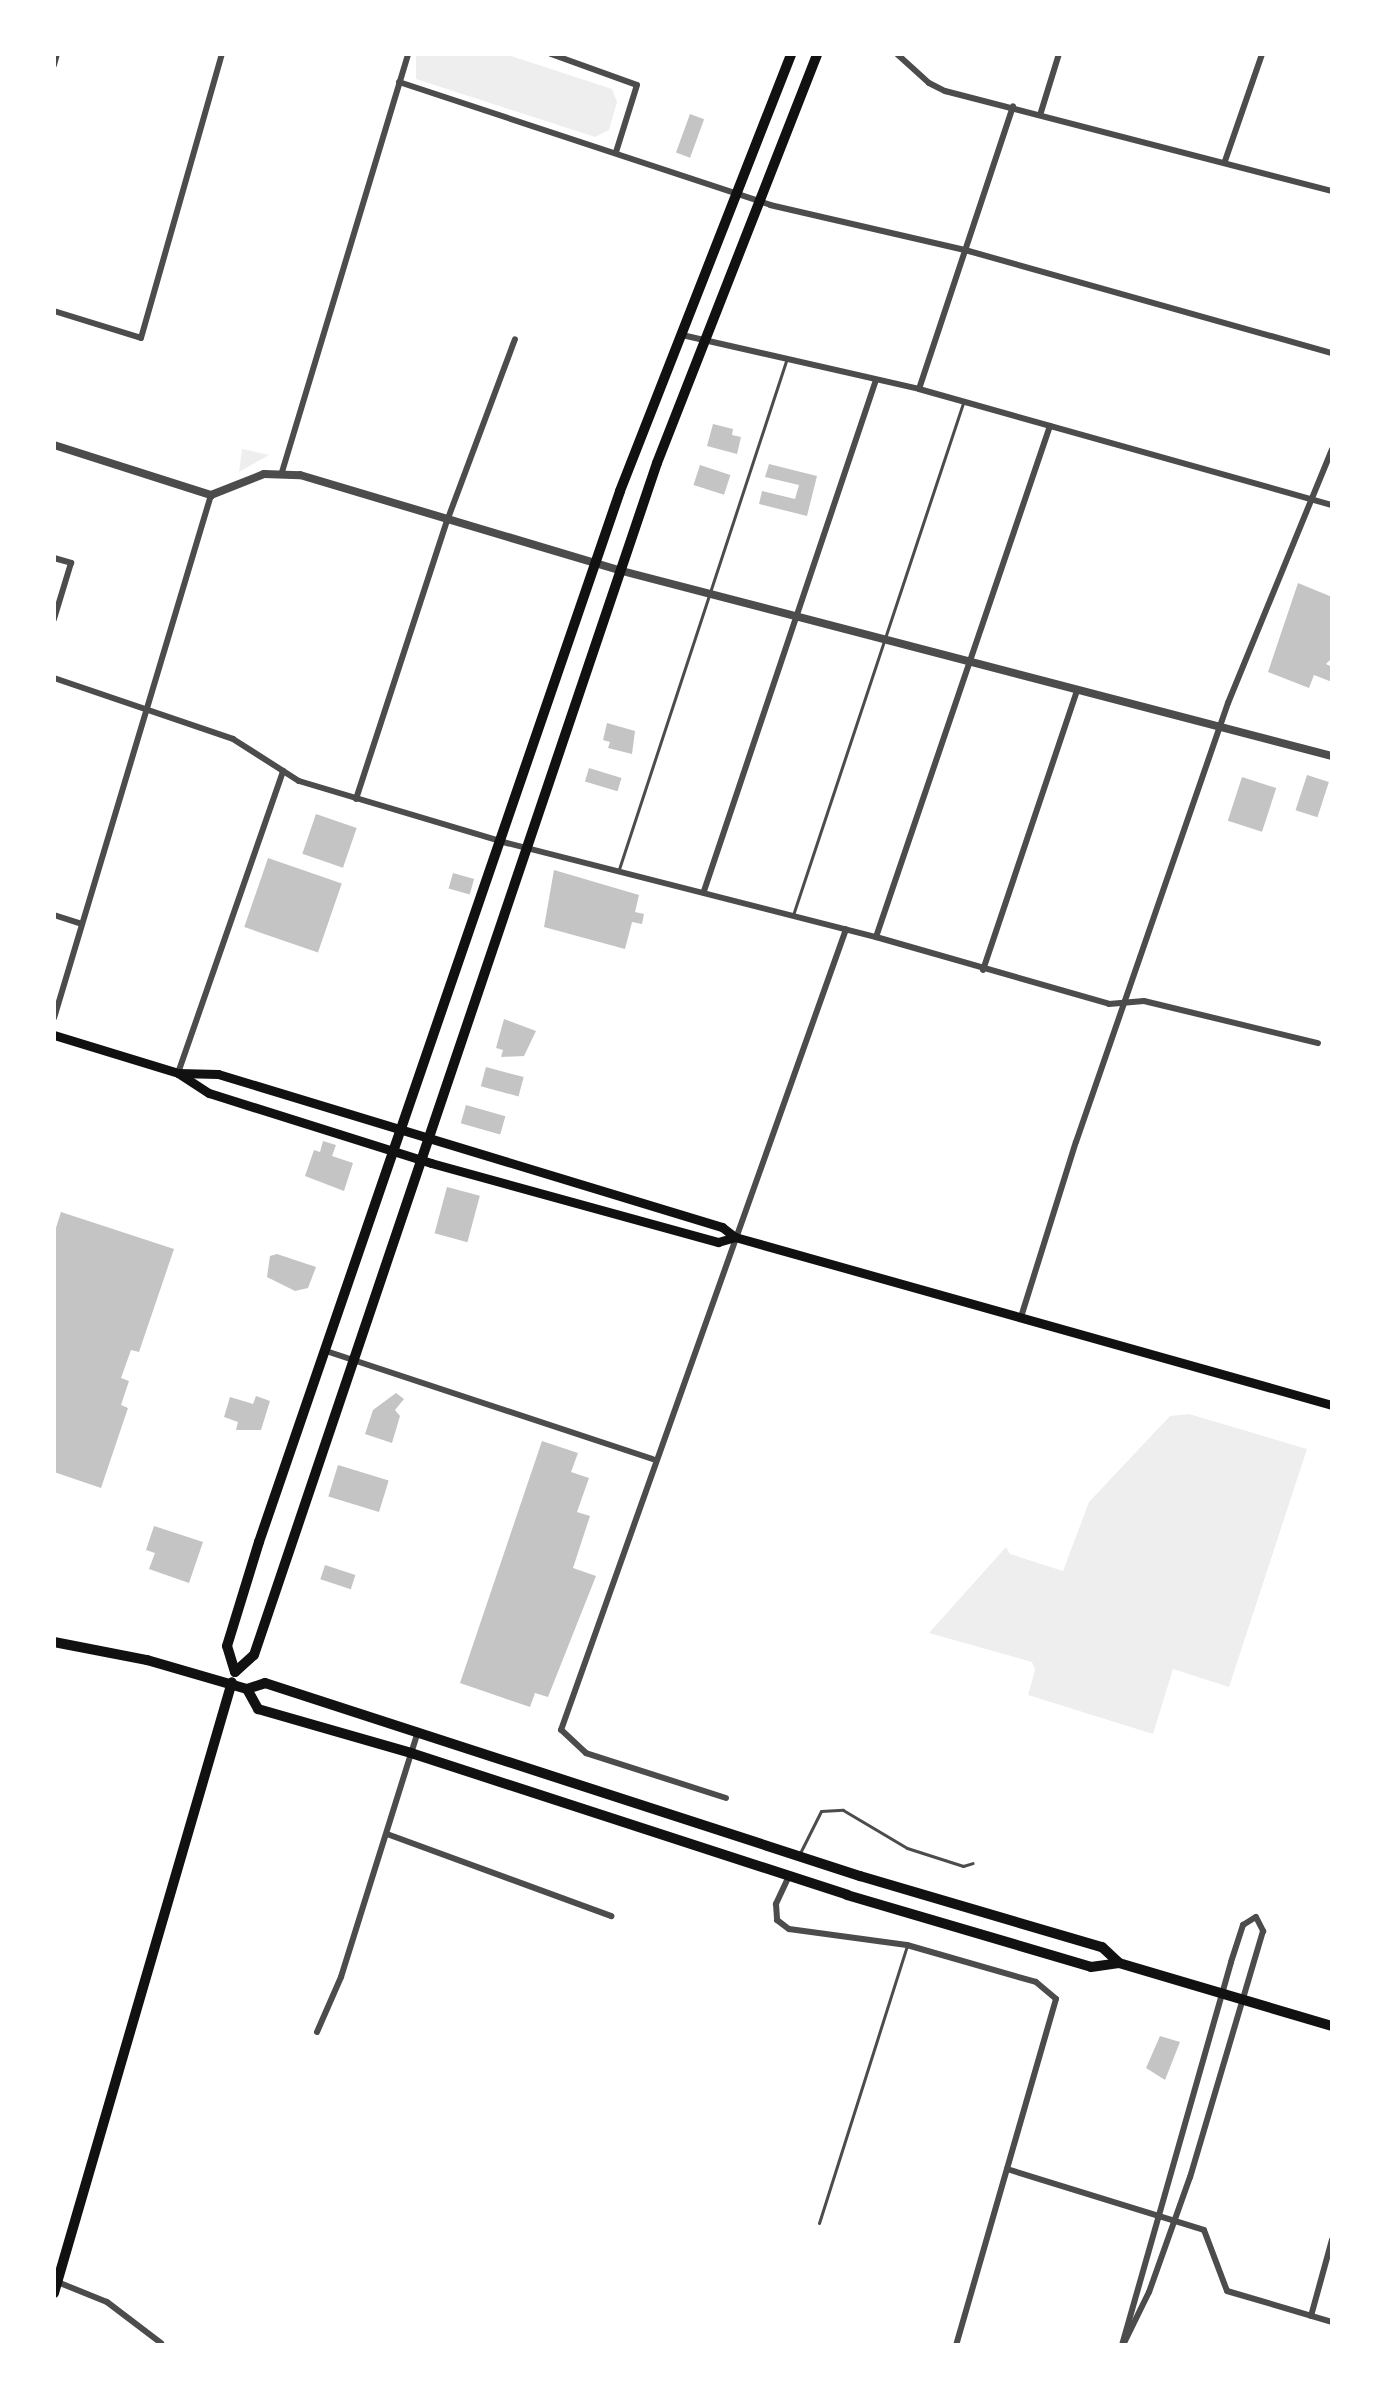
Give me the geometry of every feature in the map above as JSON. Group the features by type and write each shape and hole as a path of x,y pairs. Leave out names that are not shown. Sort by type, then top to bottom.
{"highway":[{"path":"235,1672 227,1646 393,1151 503,842 596,563 680,334 791,54"},
{"path":"55,2285 235,1672 254,1655 526,849 703,340 817,54"},
{"path":"54,1642 247,1689 265,1683 798,1856 1102,1947 1119,1963"},
{"path":"247,1689 258,1709 411,1753 789,1876 1091,1967 1119,1963 1332,2026"}],"main road":[{"path":"54,1035 178,1073 218,1074 722,1227 735,1237 1332,1405"},
{"path":"178,1073 209,1093 422,1160 718,1242 735,1237"}],"street":[{"path":"54,65 57,54"},
{"path":"54,311 141,338 222,54"},
{"path":"282,472 408,54"},
{"path":"551,54 637,85 616,152"},
{"path":"897,54 929,83 945,91 1041,112 1332,191"},
{"path":"1041,112 1059,54"},
{"path":"1225,161 1262,54"},
{"path":"399,82 758,201 965,250 1332,353"},
{"path":"919,389 1013,106"},
{"path":"680,334 786,361 919,389 1332,505"},
{"path":"356,799 447,521 515,339"},
{"path":"704,891 876,380"},
{"path":"876,937 1050,426"},
{"path":"54,445 211,495 282,472 622,571 1332,756"},
{"path":"1021,1317 1073,1151 1128,1002 1219,727 1332,449"},
{"path":"54,1018 211,495"},
{"path":"54,558 71,563 54,619"},
{"path":"54,678 233,739 283,771 356,799 526,849 704,891 1109,1004 1144,1001 1318,1043"},
{"path":"983,970 1077,690"},
{"path":"178,1073 283,771"},
{"path":"54,915 82,924"},
{"path":"726,1798 586,1753 561,1730 653,1459 846,929"},
{"path":"326,1351 653,1459"},
{"path":"317,2032 340,1982 418,1731"},
{"path":"387,1834 611,1916"},
{"path":"789,1876 776,1904 777,1920 789,1929 907,1945 1036,1982 1056,1999 956,2345"},
{"path":"1256,1917 1264,1924 1174,2221 1122,2345 1155,2215 1221,1994 1243,1925 1256,1917"},
{"path":"1007,2169 1204,2230 1227,2291 1332,2322"},
{"path":"1311,2316 1332,2240"},
{"path":"55,2285 107,2302 161,2343"}],"lane":[{"path":"619,869 786,361"},
{"path":"793,915 963,403"},
{"path":"798,1856 821,1811 843,1810 907,1848 963,1866 973,1863"},
{"path":"819,2223 907,1945"}],"shaded area":[{"path":"416,54 505,54 612,89 617,102 609,130 595,137 416,79"},
{"path":"242,449 269,455 239,472"},
{"path":"1189,1414 1307,1449 1229,1687 1173,1669 1153,1734 1028,1695 1035,1670 1032,1662 929,1633 1006,1547 1010,1554 1063,1571 1089,1502 1170,1416"}],"building":[{"path":"690,114 704,119 690,158 676,153"},
{"path":"713,424 733,429 732,435 741,437 737,454 707,446"},
{"path":"769,464 817,476 807,516 759,504 762,491 795,499 799,485 765,477"},
{"path":"700,465 730,475 724,495 694,485"},
{"path":"1298,583 1332,597 1332,658 1326,664 1332,667 1332,682 1314,675 1309,688 1268,672"},
{"path":"607,723 635,731 632,754 608,748 610,742 603,740"},
{"path":"589,768 622,778 617,791 585,781"},
{"path":"1307,775 1329,782 1317,817 1296,810"},
{"path":"1242,777 1276,788 1262,832 1228,821"},
{"path":"316,814 357,828 343,868 302,854"},
{"path":"268,858 342,883 318,952 244,927"},
{"path":"554,870 639,895 635,912 644,914 642,924 632,922 625,949 544,927"},
{"path":"453,873 474,879 470,894 449,888"},
{"path":"504,1019 536,1031 524,1056 501,1057 503,1050 496,1048"},
{"path":"486,1067 524,1077 518,1096 481,1086"},
{"path":"466,1105 505,1116 500,1135 461,1123"},
{"path":"323,1141 336,1145 332,1156 353,1163 344,1191 305,1176 314,1150 320,1152"},
{"path":"447,1187 480,1196 467,1242 435,1233"},
{"path":"61,1212 174,1249 139,1352 131,1350 121,1378 129,1381 121,1405 128,1408 101,1488 54,1472 54,1234"},
{"path":"277,1254 316,1267 308,1288 295,1291 267,1277 270,1256"},
{"path":"396,1393 404,1399 395,1410 400,1416 392,1443 365,1434 373,1410"},
{"path":"256,1396 270,1401 261,1430 236,1430 238,1422 224,1417 230,1397 253,1404"},
{"path":"542,1441 578,1453 571,1472 589,1478 577,1512 590,1516 573,1568 596,1576 548,1697 535,1693 530,1707 460,1683"},
{"path":"338,1465 389,1480 379,1512 328,1497"},
{"path":"154,1526 203,1542 189,1583 149,1569 155,1553 146,1550"},
{"path":"325,1565 355,1575 351,1589 320,1579"},
{"path":"1160,2036 1180,2042 1165,2080 1146,2068"}]}
